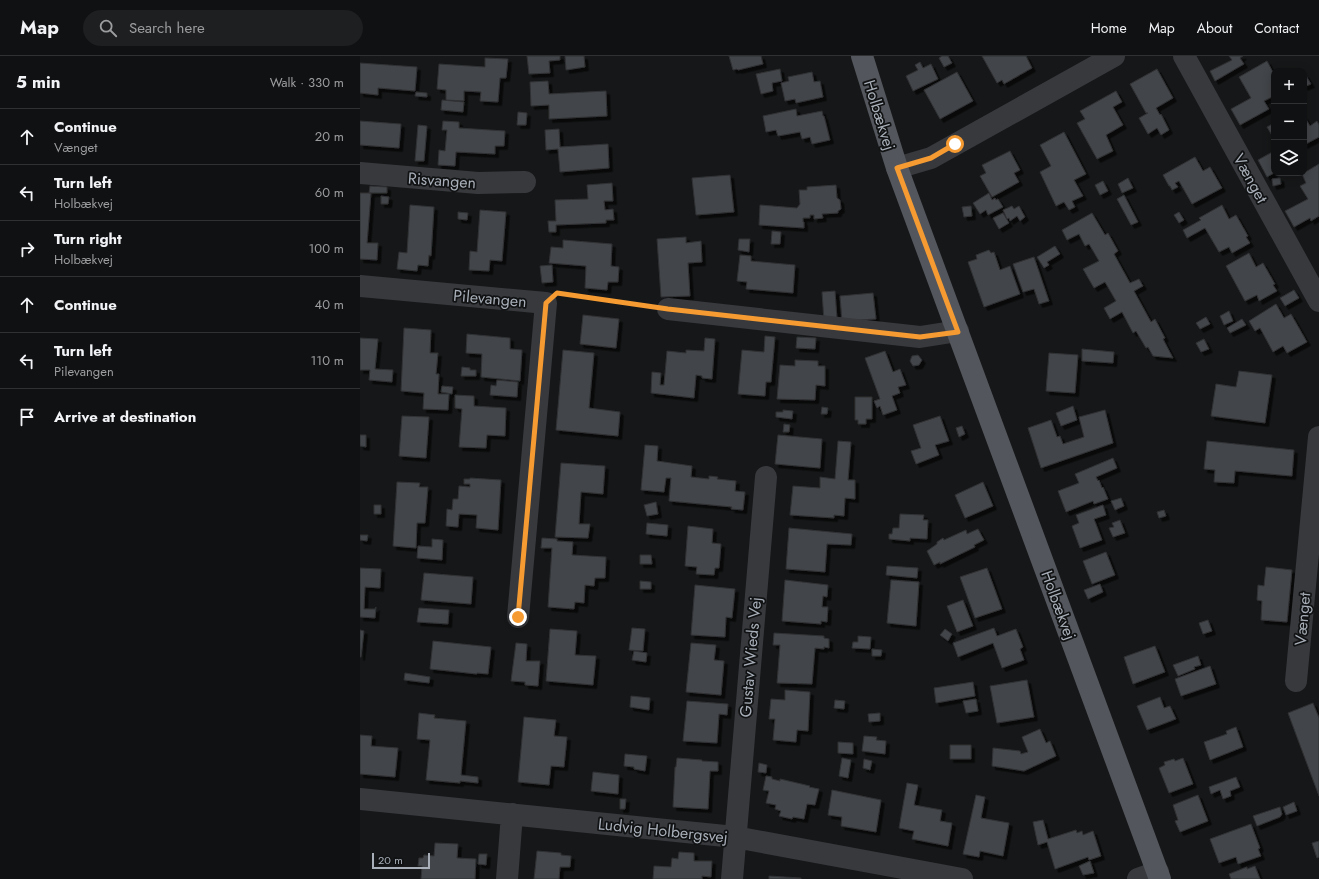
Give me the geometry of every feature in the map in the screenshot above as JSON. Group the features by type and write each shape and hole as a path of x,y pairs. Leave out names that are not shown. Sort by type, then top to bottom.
{"main road":[{"name":"Holbækvej","path":"862,56 897,168 958,332 1152,877"}],"street":[{"path":"897,168 931,158 1114,56"},
{"name":"Vænget","path":"1184,56 1319,301"},
{"name":"Risvangen","path":"360,173 478,183 525,182"},
{"name":"Pilevangen","path":"360,286 546,303 518,617"},
{"path":"668,309 920,337 958,332"},
{"name":"Vænget","path":"1296,681 1319,437"},
{"name":"Gustav Wieds Vej","path":"732,879 766,477"},
{"name":"Ludvig Holbergsvej","path":"360,799 735,837 962,879"},
{"path":"507,879 512,814"}],"path":[{"path":"546,303 557,293 668,309"}],"building":[{"path":"527,56 560,56 560,60 549,61 550,73 529,74"},
{"path":"565,56 584,56 585,67 566,70"},
{"path":"729,56 761,56 763,64 733,70"},
{"path":"942,56 948,56 952,63 944,67 939,58"},
{"path":"982,56 1026,56 1032,68 1004,84 1002,80 997,83"},
{"path":"1229,56 1243,56 1240,58 1244,64 1215,81 1210,71 1232,60"},
{"path":"485,58 508,59 506,78 500,78 498,102 480,101 481,92 464,91 464,101 446,100 446,90 437,89 439,64 485,67"},
{"path":"1267,61 1271,68 1271,98 1264,101 1269,109 1240,125 1231,109 1251,98 1239,77"},
{"path":"920,62 923,68 931,64 938,79 913,91 906,76 918,70 915,65"},
{"path":"360,63 417,67 415,91 378,88 378,95 360,93"},
{"path":"780,69 782,81 772,83 773,91 761,94 756,74"},
{"path":"1157,69 1173,98 1156,108 1160,115 1161,114 1169,130 1161,135 1157,128 1148,134 1139,118 1148,113 1146,113 1130,84"},
{"path":"812,72 814,82 820,81 823,97 796,103 795,99 785,101 781,83 789,81 788,77"},
{"path":"957,72 973,101 940,119 924,90"},
{"path":"1307,77 1311,84 1307,86"},
{"path":"548,81 549,94 606,91 607,116 549,119 549,105 531,106 530,82"},
{"path":"1116,91 1122,102 1113,107 1123,125 1106,135 1113,151 1097,159 1077,123 1085,119 1080,111"},
{"path":"416,92 427,93 427,97 415,96"},
{"path":"442,100 464,102 463,112 441,110"},
{"path":"796,109 797,116 822,111 830,140 812,144 810,137 802,139 800,132 778,136 776,130 766,132 763,116"},
{"path":"518,112 527,113 526,125 517,125"},
{"path":"360,121 401,124 399,148 360,145"},
{"path":"443,121 459,122 459,128 505,131 504,146 495,146 495,154 456,152 455,166 438,165 439,150 445,151 447,130 442,130"},
{"path":"1307,121 1310,126 1317,121 1319,125 1319,137 1307,143"},
{"path":"418,125 427,126 424,161 415,161"},
{"path":"1271,125 1271,134 1267,127"},
{"path":"559,129 560,147 608,144 609,168 560,172 558,149 546,150 545,130"},
{"path":"1064,132 1086,174 1074,180 1083,196 1072,201 1075,207 1069,210 1064,202 1056,206 1040,172 1051,166 1040,145"},
{"path":"1010,151 1020,170 1014,173 1019,182 992,197 980,176 986,173 982,165"},
{"path":"1271,153 1271,175 1267,177 1258,160"},
{"path":"1195,157 1203,171 1210,167 1222,188 1192,204 1179,181 1175,183 1178,187 1172,190 1163,175"},
{"path":"1319,164 1319,216 1311,221 1310,218 1294,227 1285,211 1308,199 1300,186 1306,183 1303,176 1307,176 1307,171"},
{"path":"730,175 734,212 696,215 692,178"},
{"path":"1128,178 1133,188 1122,193 1118,184"},
{"path":"1280,178 1281,184 1273,186 1272,179"},
{"path":"1103,181 1108,191 1100,195 1095,185"},
{"path":"612,183 613,201 604,201 605,210 613,209 614,220 606,220 606,223 556,225 556,232 549,232 548,221 556,221 555,200 588,199 587,185"},
{"path":"836,185 837,198 840,200 841,209 838,213 822,214 823,218 814,219 814,215 810,215 810,218 803,218 804,228 759,225 760,205 797,208 800,204 799,190 807,190 807,187"},
{"path":"370,186 387,187 387,193 369,193"},
{"path":"360,193 371,193 367,243 378,243 377,260 360,259"},
{"path":"989,193 992,200 995,198 996,200 998,199 1003,207 988,215 986,210 980,214 973,203"},
{"path":"1124,195 1138,222 1131,225 1117,199"},
{"path":"381,196 389,197 388,204 381,204"},
{"path":"410,205 434,207 431,256 429,255 428,266 418,265 417,271 397,269 399,252 407,253"},
{"path":"1222,205 1229,219 1236,215 1248,236 1246,237 1250,243 1232,253 1229,247 1219,252 1205,228 1187,238 1183,230 1201,220 1199,218"},
{"path":"971,206 972,216 964,217 962,207"},
{"path":"1012,206 1014,209 1019,206 1025,217 1020,221 1017,216 1010,221 1009,218 1007,219 1003,210"},
{"path":"480,210 506,212 502,261 490,260 489,271 469,270 470,251 477,252"},
{"path":"458,212 468,213 467,220 458,219"},
{"path":"1179,212 1184,220 1179,223 1174,215"},
{"path":"1003,213 1009,223 999,229 993,218"},
{"path":"1092,213 1105,235 1108,233 1118,251 1114,254 1130,283 1139,279 1143,286 1134,291 1151,322 1155,319 1173,358 1153,356 1148,347 1146,348 1136,331 1133,333 1122,312 1110,319 1104,308 1116,301 1105,282 1094,288 1083,269 1099,261 1089,244 1085,246 1079,234 1067,240 1062,230"},
{"path":"772,231 781,232 780,244 771,244"},
{"path":"686,237 686,243 701,241 702,262 688,263 690,296 661,297 657,239"},
{"path":"739,239 750,239 749,252 738,250"},
{"path":"563,240 612,244 611,266 619,267 618,282 608,282 607,290 585,288 586,266 549,263 551,247 563,248"},
{"path":"1055,246 1060,254 1047,262 1049,265 1044,268 1037,257"},
{"path":"989,250 991,253 994,252 1000,270 1010,266 1020,294 984,307 968,262 977,259 976,255"},
{"path":"1249,253 1256,267 1263,263 1275,284 1273,285 1277,291 1259,301 1257,295 1245,301 1226,266"},
{"path":"740,255 751,256 751,261 795,265 793,293 746,289 747,282 737,281"},
{"path":"1034,257 1049,301 1039,304 1034,289 1023,292 1013,264"},
{"path":"552,265 553,282 542,283 540,266"},
{"path":"1294,290 1299,298 1285,306 1280,298"},
{"path":"835,291 837,319 824,321 822,292"},
{"path":"873,293 876,319 842,321 840,296"},
{"path":"1276,304 1284,318 1291,314 1307,342 1287,353 1283,346 1273,352 1260,328 1255,331 1249,321"},
{"path":"1229,311 1233,321 1224,325 1220,316"},
{"path":"583,315 619,319 616,348 580,344"},
{"path":"1206,317 1210,324 1200,329 1196,323"},
{"path":"1242,319 1246,325 1230,333 1227,328"},
{"path":"404,328 431,330 430,353 438,353 436,374 439,374 438,394 449,394 448,410 423,409 424,393 401,391"},
{"path":"467,334 510,338 510,349 522,350 520,381 481,377 482,354 466,353"},
{"path":"765,336 775,337 771,382 766,382 765,396 738,394 742,350 764,352"},
{"path":"797,337 816,338 815,349 796,348"},
{"path":"360,338 378,339 375,369 393,370 392,382 369,380 370,370 360,370"},
{"path":"705,338 715,339 712,379 702,378 702,376 696,375 694,398 651,393 652,372 661,373 660,385 664,385 667,351 686,353 686,350 704,351"},
{"path":"1204,339 1209,349 1201,352 1196,343"},
{"path":"1082,349 1114,352 1113,363 1082,361"},
{"path":"563,350 594,353 589,408 620,412 618,436 556,430"},
{"path":"885,351 893,372 900,369 906,385 898,387 900,393 892,396 897,410 883,415 880,406 877,408 874,401 880,399 865,358"},
{"path":"1049,353 1078,355 1075,393 1046,391"},
{"path":"918,355 922,360 919,365 913,366 910,361 912,356"},
{"path":"795,360 818,361 818,366 825,366 825,386 816,385 815,400 777,399 780,365 795,366"},
{"path":"462,367 470,368 470,370 476,370 476,376 461,376"},
{"path":"1239,371 1272,375 1265,423 1211,416 1216,384 1236,387"},
{"path":"497,380 518,382 517,397 490,395 491,385 496,386"},
{"path":"442,386 453,387 452,394 441,392"},
{"path":"455,395 474,396 474,406 506,408 505,436 487,435 486,448 459,447 462,409 455,408"},
{"path":"855,397 872,397 872,419 866,419 866,424 858,424 858,420 855,420"},
{"path":"1073,406 1077,420 1061,426 1056,413"},
{"path":"822,407 828,408 827,414 821,414"},
{"path":"783,410 793,411 792,419 776,417 776,412 783,412"},
{"path":"1105,410 1113,443 1041,468 1028,428 1051,420 1057,437 1060,436 1063,444 1084,437 1079,417"},
{"path":"402,416 429,417 426,458 399,456"},
{"path":"940,416 949,441 935,445 939,455 916,464 911,451 921,448 913,425"},
{"path":"784,424 790,425 789,432 783,432"},
{"path":"962,426 965,434 959,437 956,428"},
{"path":"360,435 366,435 366,447 360,446"},
{"path":"778,435 822,439 820,468 775,464"},
{"path":"838,441 851,442 848,480 855,480 855,499 845,498 844,516 834,515 834,518 790,515 793,486 820,488 820,477 835,479"},
{"path":"1207,441 1294,450 1292,476 1235,471 1234,483 1214,482 1215,470 1204,469"},
{"path":"645,445 658,446 657,461 692,466 691,477 709,479 709,476 718,477 717,479 736,481 735,491 745,492 743,510 731,509 732,507 669,501 671,478 666,478 664,492 641,490"},
{"path":"1113,458 1117,468 1096,477 1102,488 1103,487 1108,499 1094,504 1093,501 1066,512 1058,491 1079,483 1075,474"},
{"path":"561,463 605,466 603,494 581,492 579,524 590,524 588,538 555,537"},
{"path":"464,479 501,480 498,530 476,528 477,515 459,514 458,527 446,526 447,509 452,510 453,499 458,499 459,486 470,487 470,484 464,484"},
{"path":"397,482 420,483 419,487 428,487 425,523 417,523 416,548 393,546"},
{"path":"983,482 993,506 965,518 955,495"},
{"path":"1121,498 1124,506 1115,510 1111,501"},
{"path":"656,502 658,514 647,516 644,505"},
{"path":"374,505 381,505 381,514 374,514"},
{"path":"1103,505 1106,515 1094,519 1102,540 1080,548 1072,526 1079,523 1076,515"},
{"path":"1164,510 1166,516 1159,518 1157,512"},
{"path":"900,514 924,515 923,520 928,520 927,539 910,538 910,541 889,539 889,534 892,534 893,528 899,528"},
{"path":"1120,520 1125,533 1113,537 1109,528 1114,527 1112,523"},
{"path":"647,523 668,525 667,536 646,534"},
{"path":"688,526 713,529 712,543 721,544 719,568 715,568 714,575 696,574 697,567 685,566"},
{"path":"789,528 852,534 851,545 827,544 825,572 786,569"},
{"path":"978,529 984,540 974,545 975,547 940,564 940,562 934,565 927,551 937,544 937,542 943,538 944,540 966,530 967,534"},
{"path":"360,535 368,535 367,541 360,540"},
{"path":"542,538 573,542 572,555 606,557 605,578 595,578 594,586 585,585 584,603 575,602 574,609 548,607 552,548 541,548"},
{"path":"432,539 443,540 442,560 417,558 418,546 432,547"},
{"path":"1106,552 1115,575 1092,584 1083,561"},
{"path":"640,555 651,555 652,564 640,564"},
{"path":"887,566 918,568 917,578 886,575"},
{"path":"1266,567 1292,570 1287,622 1261,620 1262,601 1257,600 1258,585 1264,586"},
{"path":"360,568 381,569 380,588 365,587 364,609 375,609 376,607 375,618 360,617"},
{"path":"987,568 1002,609 975,618 960,577"},
{"path":"424,573 473,577 471,604 421,600"},
{"path":"785,580 828,585 827,597 823,596 822,607 828,607 827,622 821,621 821,624 782,621"},
{"path":"891,580 919,582 916,626 887,623"},
{"path":"640,581 651,582 651,589 640,589"},
{"path":"1100,584 1103,592 1088,599 1084,590"},
{"path":"695,585 735,589 732,618 726,617 725,637 691,635"},
{"path":"963,600 973,626 957,632 947,606"},
{"path":"419,608 449,610 448,624 417,622"},
{"path":"1208,620 1212,631 1203,634 1199,623"},
{"path":"632,628 645,629 643,651 629,650"},
{"path":"994,628 997,636 1016,629 1023,647 1020,649 1024,660 1002,668 993,643 958,657 953,643"},
{"path":"550,629 577,631 575,655 596,656 593,685 546,681"},
{"path":"945,629 952,634 948,641 940,635"},
{"path":"360,630 364,631 361,657 360,657"},
{"path":"774,633 824,636 824,638 829,639 829,648 815,648 812,684 777,683 780,645 773,645"},
{"path":"858,636 871,637 870,649 852,648 853,642 858,642"},
{"path":"433,641 491,647 488,674 430,669"},
{"path":"516,643 527,644 526,661 540,661 538,686 525,685 525,682 511,681"},
{"path":"691,643 716,645 714,660 724,661 721,695 686,692"},
{"path":"1155,646 1165,672 1133,684 1124,657"},
{"path":"872,649 882,650 881,656 872,656"},
{"path":"634,651 647,653 646,662 632,660"},
{"path":"1198,656 1201,665 1194,667 1195,669 1178,676 1173,665"},
{"path":"1210,666 1216,684 1181,696 1175,679"},
{"path":"405,673 430,677 429,683 404,680"},
{"path":"1027,680 1034,717 997,723 990,686"},
{"path":"973,682 975,696 936,703 934,688"},
{"path":"785,690 810,692 808,731 797,730 796,742 773,740 775,719 769,719 771,699 785,700"},
{"path":"631,696 650,698 649,710 630,707"},
{"path":"1160,697 1164,708 1170,706 1176,719 1147,730 1137,706"},
{"path":"976,699 978,711 966,713 963,701"},
{"path":"835,700 845,701 844,709 834,708"},
{"path":"687,701 728,704 727,715 719,714 717,743 683,741"},
{"path":"1313,703 1319,718 1319,796 1288,713"},
{"path":"419,713 435,715 434,718 466,721 461,775 478,777 478,783 426,780 430,740 417,739"},
{"path":"880,713 880,721 869,722 868,714"},
{"path":"524,717 556,720 554,736 567,737 564,767 551,766 549,785 518,782"},
{"path":"1236,727 1243,747 1210,760 1204,742 1227,734 1226,731"},
{"path":"1040,729 1046,743 1050,741 1056,756 1024,771 992,766 993,748 1020,751 1021,754 1028,752 1022,737"},
{"path":"360,735 372,736 371,746 398,748 395,777 360,774"},
{"path":"864,736 877,737 876,740 886,741 885,754 862,751"},
{"path":"838,742 853,743 853,754 838,753"},
{"path":"950,745 971,745 971,759 950,759"},
{"path":"625,754 647,756 645,771 634,769 634,767 624,766"},
{"path":"677,758 718,762 718,771 710,771 708,809 673,807 675,767"},
{"path":"842,758 851,760 848,778 839,776"},
{"path":"1183,758 1193,784 1169,793 1159,768 1165,765 1164,762 1174,759 1175,761"},
{"path":"864,759 872,761 870,770 863,768"},
{"path":"759,763 767,765 766,773 758,772"},
{"path":"593,772 619,775 618,794 591,791"},
{"path":"766,776 780,781 780,779 819,789 815,805 807,804 804,819 793,817 792,819 779,816 781,811 775,809 776,805 766,803 769,791 763,790"},
{"path":"1236,777 1240,787 1230,791 1231,796 1223,799 1220,790 1211,794 1209,787"},
{"path":"907,783 918,785 914,805 942,810 940,821 952,823 948,846 912,839 914,831 899,828"},
{"path":"832,790 881,800 876,832 841,826 842,817 828,815"},
{"path":"976,795 985,797 981,818 1009,823 1003,856 980,851 979,857 963,854"},
{"path":"1198,795 1208,821 1180,832 1175,821 1178,820 1173,805"},
{"path":"620,799 626,799 625,809 620,809"},
{"path":"1294,802 1297,811 1286,815 1283,807"},
{"path":"1280,807 1282,814 1280,817 1257,826 1253,816"},
{"path":"1043,820 1048,839 1076,830 1077,833 1082,831 1083,835 1093,831 1101,856 1089,860 1088,857 1055,869 1047,842 1038,845 1033,822"},
{"path":"1251,824 1260,848 1258,849 1261,856 1238,864 1236,857 1219,863 1210,839"},
{"path":"1319,841 1319,857 1317,858 1312,843"},
{"path":"435,843 458,844 457,858 476,859 475,879 421,879 422,866 418,866 419,858 423,858 424,855 434,856"},
{"path":"537,851 561,853 561,855 571,856 570,867 560,867 559,879 534,879"},
{"path":"679,852 694,853 694,861 712,861 711,877 702,876 702,879 653,879 654,866 671,867 672,858 678,859"},
{"path":"479,854 487,854 486,865 478,864"},
{"path":"1090,861 1094,873 1083,875 1079,866"},
{"path":"1255,866 1260,879 1231,879 1229,874 1247,867 1247,869"},
{"path":"769,876 801,878 801,879 769,879"}],"route":[{"path":"518,617 546,303 557,293 668,309 920,337 958,332 897,168 931,158 955,144"}]}
